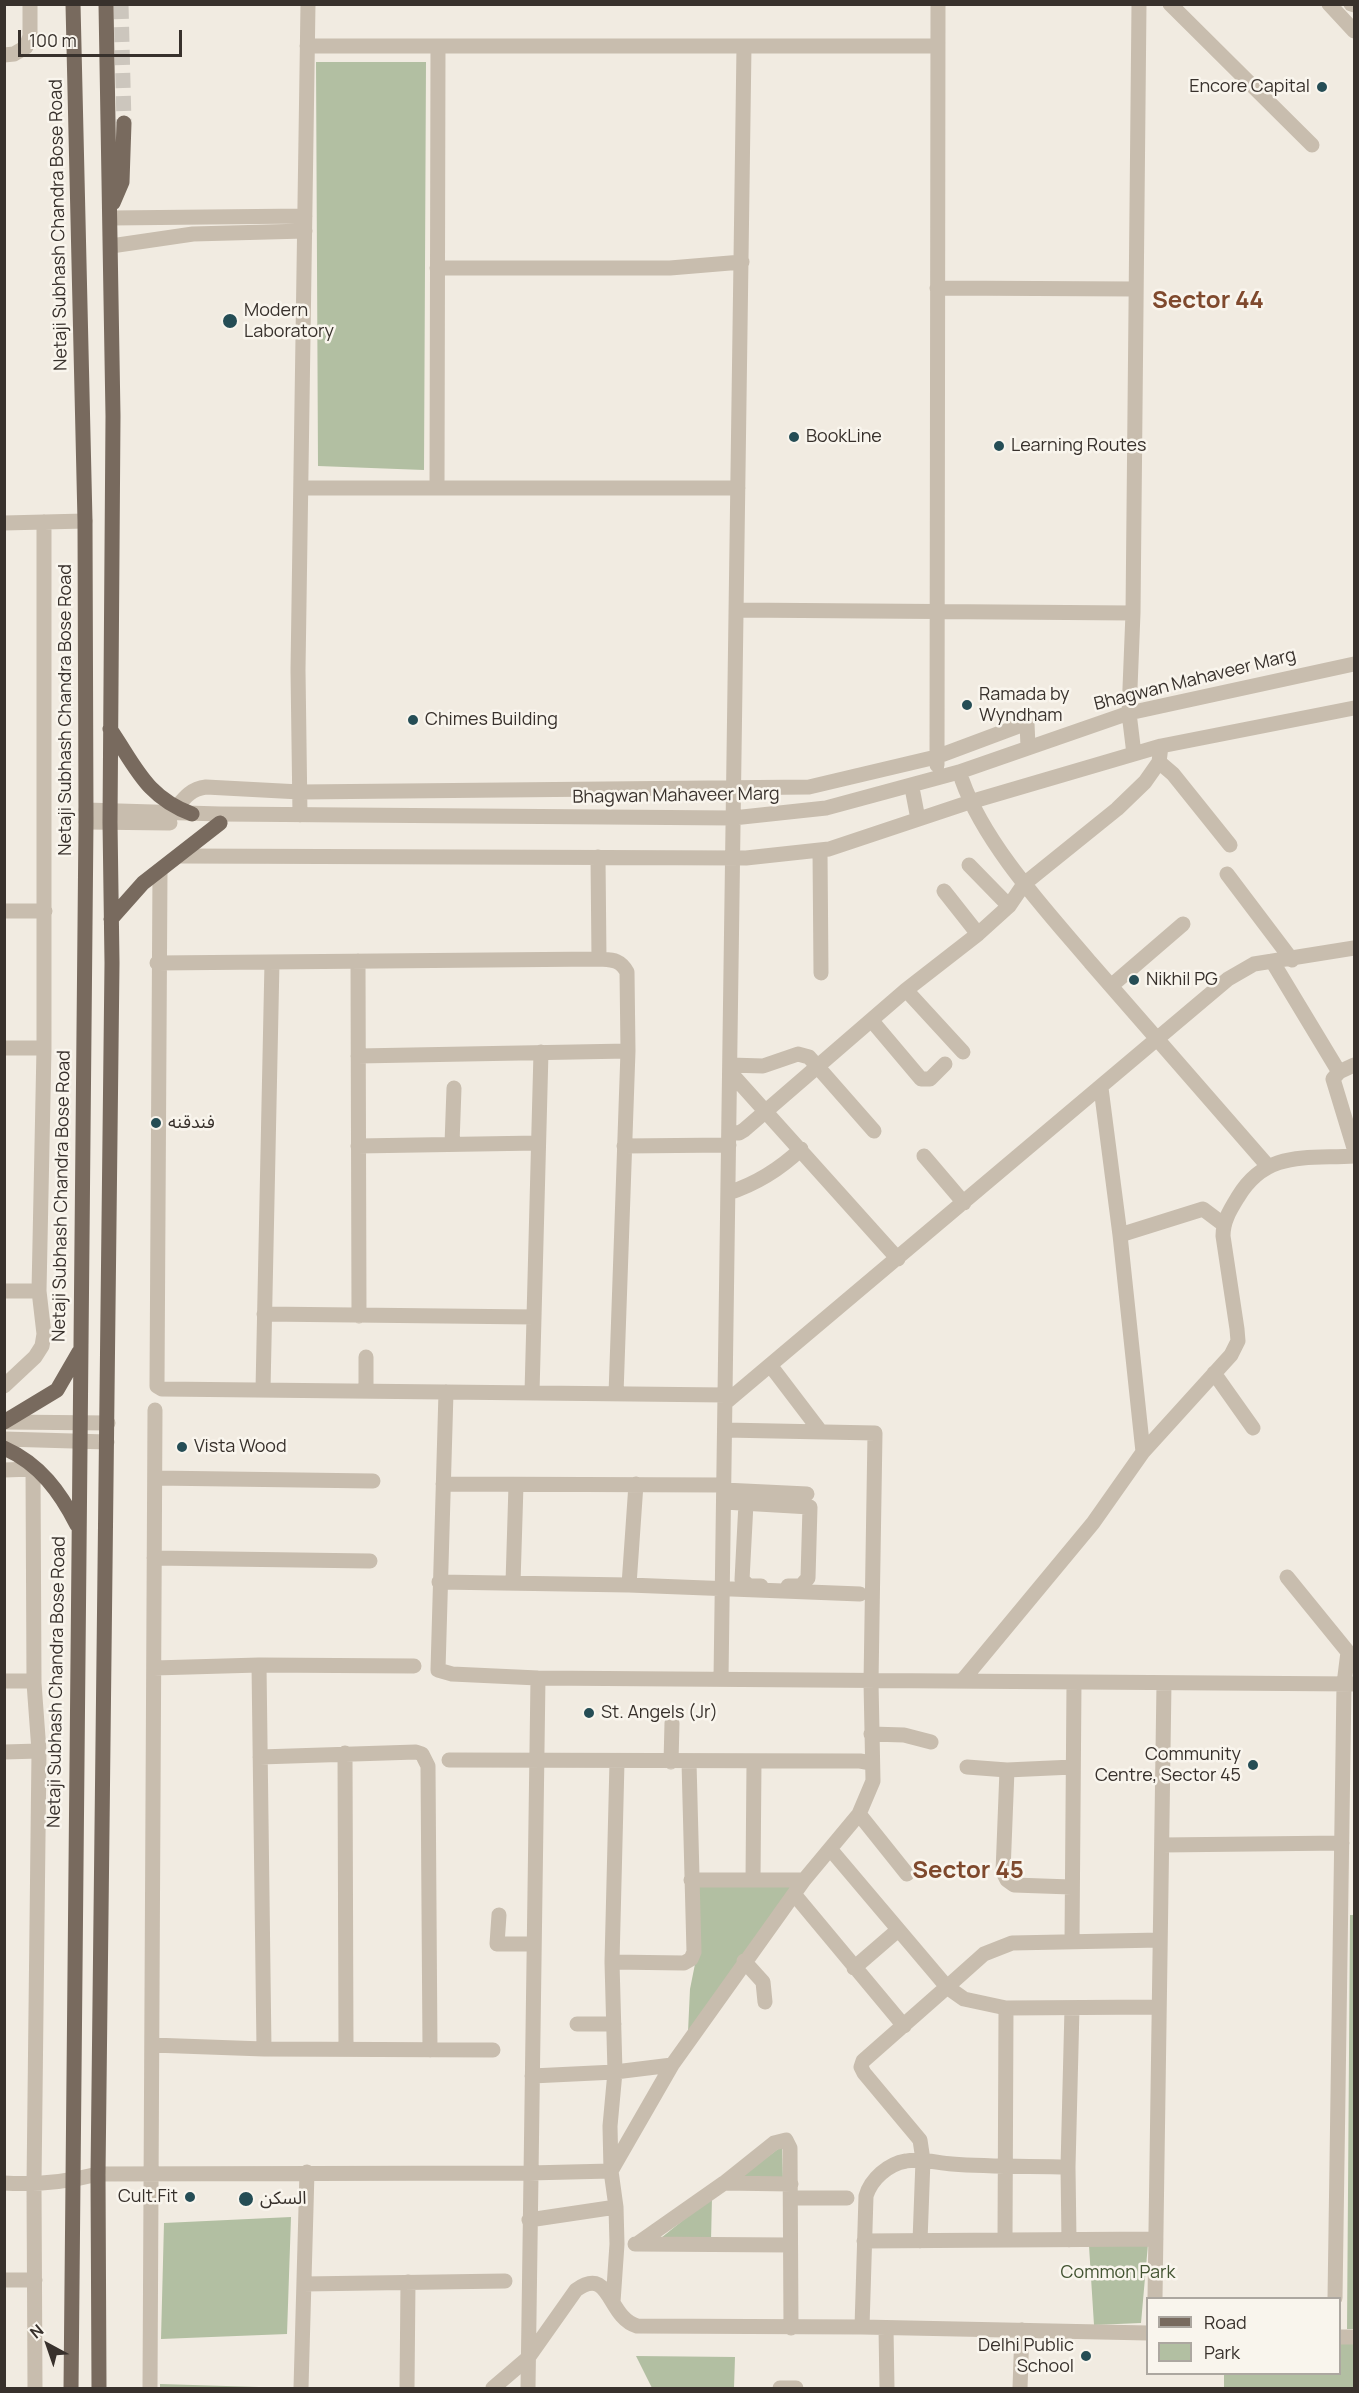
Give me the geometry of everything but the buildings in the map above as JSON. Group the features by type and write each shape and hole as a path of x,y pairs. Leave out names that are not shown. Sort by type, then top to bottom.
{"main road":[{"name":"Netaji Subhash Chandra Bose Road","path":"71,2388 86,816 85,520 73,4"},
{"path":"99,2388 98,2174 108,1422 111,919 111,213 106,4"},
{"path":"111,213 122,182 124,123"},
{"path":"85,691 110,693"},
{"path":"110,729 146,784 166,802 192,814"},
{"path":"111,919 131,894 220,823"},
{"path":"4,1422 57,1390 80,1349"},
{"path":"4,1448 39,1468 66,1503 78,1528"}],"street":[{"path":"4,55 14,54 26,46 30,36 30,4"},
{"path":"300,815 301,488 308,4"},
{"path":"938,4 936,610 938,777"},
{"path":"1134,754 1130,718 1139,4"},
{"path":"1170,4 1312,145"},
{"path":"1329,4 1354,31"},
{"path":"307,46 938,46"},
{"path":"437,488 438,46"},
{"path":"721,1679 744,46"},
{"path":"111,213 305,224"},
{"path":"111,246 193,234 305,224"},
{"path":"437,268 670,268 742,262"},
{"path":"937,288 1135,290"},
{"path":"301,488 738,488"},
{"path":"4,523 85,520"},
{"path":"4,1386 42,1346 44,1334 39,1291 45,911 44,522"},
{"path":"736,610 1133,613"},
{"name":"Bhagwan Mahaveer Marg","path":"110,817 192,814 733,822 826,808 938,777 1028,747 1130,718 1354,664"},
{"name":"Bhagwan Mahaveer Marg","path":"86,816 220,823 733,822 828,817 962,780 1130,718 1354,673"},
{"path":"179,856 733,858 820,851 970,802 1161,746 1354,708"},
{"path":"176,808 196,788 300,792 809,787 936,757 1028,723 1028,747"},
{"path":"624,1146 729,1138 739,1133 906,990 978,934 1009,906 1024,884 1117,809 1155,772 1161,746"},
{"path":"1159,762 1176,777 1230,844"},
{"path":"962,780 970,802 1024,884 1157,1041 1268,1165"},
{"path":"913,793 918,819"},
{"path":"820,851 820,973"},
{"path":"598,857 598,959"},
{"path":"969,865 1009,906"},
{"path":"160,870 157,963 155,1381 162,1389 616,1394 725,1399 770,1365 898,1259 1240,970 1272,961 1292,960 1354,948"},
{"path":"1227,874 1292,960"},
{"path":"944,891 978,934"},
{"path":"4,911 45,911"},
{"path":"1111,986 1183,924"},
{"path":"157,963 598,959 616,960 623,964 627,972 628,1051 616,1394"},
{"path":"358,961 359,1316"},
{"path":"1272,961 1339,1072"},
{"path":"263,1390 272,962"},
{"path":"906,990 963,1052"},
{"path":"872,1021 921,1079 930,1079 945,1064"},
{"path":"4,1048 44,1048"},
{"path":"358,1056 628,1051"},
{"path":"532,1393 541,1052"},
{"path":"730,1069 763,1066 798,1054 809,1057 874,1131"},
{"path":"1354,1065 1339,1072 1333,1079 1354,1148"},
{"path":"730,1069 898,1259"},
{"path":"452,1144 454,1088"},
{"path":"1101,1088 1120,1235 1143,1452"},
{"path":"358,1146 538,1143"},
{"path":"728,1193 752,1185 784,1165 801,1149"},
{"path":"924,1156 964,1203"},
{"path":"963,1681 1093,1523 1143,1452 1232,1355 1238,1341 1223,1224 1245,1186 1268,1165 1288,1160 1354,1156"},
{"path":"1120,1235 1203,1209 1223,1224"},
{"path":"4,1291 39,1291"},
{"path":"264,1314 534,1317"},
{"path":"366,1357 366,1391"},
{"path":"770,1365 821,1432"},
{"path":"1214,1373 1253,1428"},
{"path":"446,1392 438,1670 452,1674 538,1678 1349,1684"},
{"path":"150,2388 155,1410"},
{"path":"4,1422 108,1422"},
{"path":"611,2171 672,2065 804,1880 859,1814 873,1781 871,1682 875,1433 725,1430"},
{"path":"4,1439 107,1442"},
{"path":"4,1470 33,1469 34,1683 39,1751 34,2184 35,2388"},
{"path":"155,1478 373,1481"},
{"path":"443,1484 636,1484 724,1492 807,1494"},
{"path":"629,1585 636,1484"},
{"path":"513,1583 516,1485"},
{"path":"724,1492 746,1503 810,1507 808,1578 805,1584 749,1586 744,1583 746,1503"},
{"path":"154,1558 370,1561"},
{"path":"1287,1577 1348,1652 1349,1684 1342,1843 1348,1906 1335,2297"},
{"path":"439,1582 629,1585 860,1594"},
{"path":"154,1668 259,1665 414,1666"},
{"path":"259,1665 264,2049"},
{"path":"528,2388 529,2174 538,1678"},
{"path":"4,1681 29,1680 34,1683"},
{"path":"1072,1941 1074,1683"},
{"path":"1155,2297 1164,1683"},
{"path":"671,1762 672,1723"},
{"path":"871,1734 904,1735 931,1742"},
{"path":"4,1752 39,1751"},
{"path":"260,1757 345,1753 416,1752 422,1754 428,1766 430,2050"},
{"path":"345,1753 346,2049"},
{"path":"450,1760 860,1761 871,1763"},
{"path":"613,2302 617,2244 610,2126 615,2072 612,1962 617,1762"},
{"path":"612,1962 684,1963 691,1959 694,1952 688,1762"},
{"path":"753,1880 754,1762"},
{"path":"967,1767 1007,1770 1073,1767"},
{"path":"1007,1770 1003,1872 1006,1880 1014,1885 1071,1887"},
{"path":"859,1814 907,1875"},
{"path":"1162,1845 1342,1843"},
{"path":"831,1850 947,1987 964,1999 1006,2008 1159,2007"},
{"path":"691,1880 804,1880"},
{"path":"794,1894 903,2026"},
{"path":"499,1915 497,1944 534,1944"},
{"path":"854,1968 898,1930"},
{"path":"920,2241 923,2150 914,2131 861,2067 863,2061 968,1966 998,1946 1012,1943 1160,1940"},
{"path":"744,1961 763,1982 765,2002"},
{"path":"1005,2241 1006,2008"},
{"path":"1069,2240 1068,2167 1072,2008"},
{"path":"577,2024 614,2024"},
{"path":"152,2045 264,2049 493,2050"},
{"path":"532,2076 615,2072 672,2065"},
{"path":"637,2244 782,2139 786,2140 790,2148 791,2328"},
{"path":"862,2327 866,2196 870,2186 891,2167 904,2161 923,2160 1005,2166 1068,2167"},
{"path":"4,2183 34,2184 72,2181 98,2174 307,2172 529,2174 611,2171"},
{"path":"301,2388 307,2172"},
{"path":"724,2183 847,2198"},
{"path":"529,2220 616,2207"},
{"path":"864,2241 1156,2240"},
{"path":"617,2244 790,2245"},
{"path":"4,2280 35,2280"},
{"path":"304,2284 505,2281"},
{"path":"407,2388 408,2282"},
{"path":"493,2388 528,2358 576,2290 586,2283 597,2283 613,2302 618,2314 626,2323 637,2326 862,2327 1146,2333"},
{"path":"886,2328 887,2388"},
{"path":"1020,2388 1022,2330"},
{"path":"780,2388 796,2388"}],"green space":[{"path":"316,62 426,62 424,470 318,466"},
{"path":"694,1882 797,1883 688,2032 690,1989 695,1964"},
{"path":"1350,1915 1354,1915 1354,2329 1347,2329"},
{"path":"782,2146 783,2181 734,2182"},
{"path":"712,2197 711,2241 656,2242"},
{"path":"291,2217 287,2334 161,2339 164,2223"},
{"name":"Common Park","path":"1148,2244 1141,2323 1094,2325 1089,2246"},
{"path":"1354,2338 1354,2388 1224,2388 1224,2375 1341,2375 1341,2339"},
{"path":"636,2356 735,2357 734,2388 652,2388"},
{"path":"160,2384 292,2388 160,2388"}],"tunnel":[{"path":"121,4 124,123"}],"place":[{"name":"Encore Capital","path":"1322,87"},
{"name":"Modern Laboratory","path":"230,321"},
{"name":"BookLine","path":"794,437"},
{"name":"Learning Routes","path":"999,446"},
{"name":"Ramada by Wyndham","path":"967,705"},
{"name":"Chimes Building","path":"413,720"},
{"name":"Nikhil PG","path":"1134,980"},
{"name":"فندقنه","path":"156,1123"},
{"name":"Vista Wood","path":"182,1447"},
{"name":"St. Angels (Jr)","path":"589,1713"},
{"name":"Community Centre, Sector 45","path":"1253,1765"},
{"name":"Cult.Fit","path":"190,2197"},
{"name":"السكن","path":"246,2199"},
{"name":"Delhi Public School","path":"1086,2356"}],"district":[{"name":"Sector 44","path":"1208,301"},
{"name":"Sector 45","path":"968,1871"}]}
